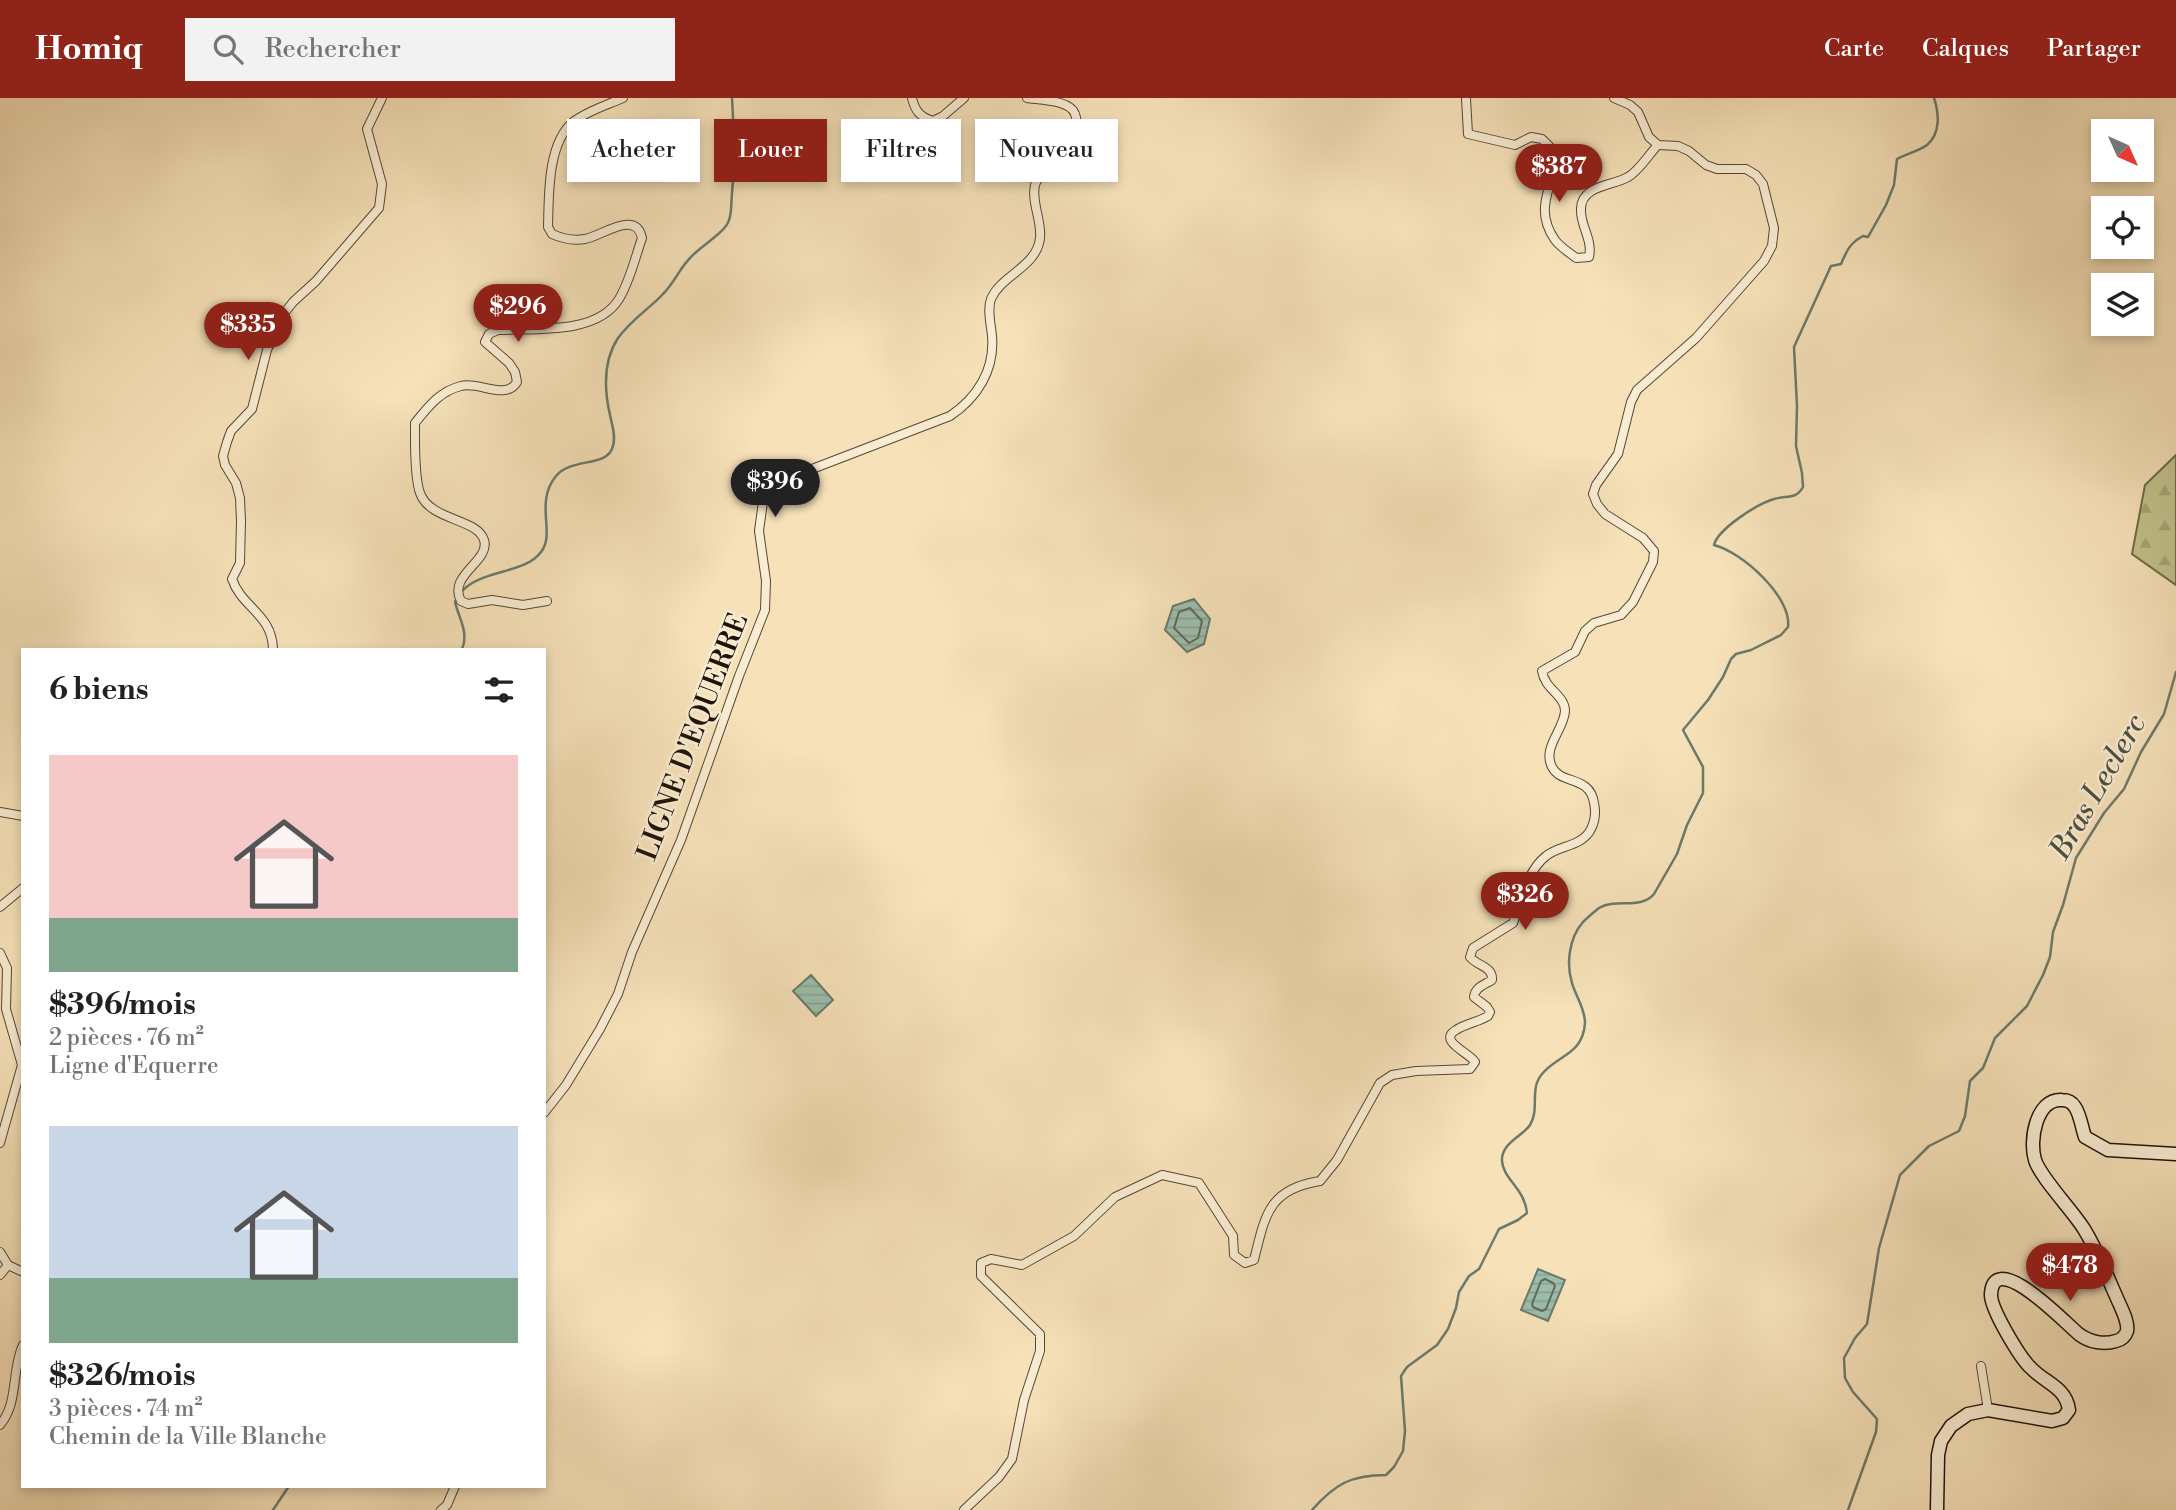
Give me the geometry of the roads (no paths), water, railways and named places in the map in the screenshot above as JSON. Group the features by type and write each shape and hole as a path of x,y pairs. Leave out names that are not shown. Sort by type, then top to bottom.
{"main road":[{"path":"1937,1510 1938,1455 1941,1441 1951,1426 1968,1414 1988,1410 2052,1421 2063,1418 2069,1410 2064,1393 2029,1367 1994,1307 1990,1297 1993,1287 2000,1280 2010,1280 2042,1299 2081,1335 2094,1341 2107,1344 2120,1340 2127,1329 2094,1247 2083,1227 2035,1162 2033,1136 2039,1115 2048,1105 2059,1099 2070,1101 2077,1108 2085,1137 2108,1150 2176,1154"}],"street":[{"path":"273,648 265,621 232,579 240,563 240,498 223,456 231,431 252,409 267,350 282,316 324,273 379,208 382,184 368,129 382,98"},
{"path":"547,601 523,605 492,600 468,604 461,601 458,591 461,580 483,552 485,542 483,536 464,523 440,514 427,504 420,493 415,423 439,396 459,386 473,384 507,392 513,389 517,382 515,372 485,342 489,334 498,330 577,326 596,321 618,301 642,238 640,231 627,223 601,235 573,240 552,234 548,227 553,162 563,134 575,120 623,98"},
{"path":"912,98 914,107 923,118 933,121 964,98"},
{"name":"LIGNE D'EQUERRE","path":"546,1110 566,1085 618,994 632,952 681,840 765,610 766,581 759,531 764,494 773,484 950,416 965,406 983,384 993,347 990,302 994,293 1036,251 1040,237 1035,187 1043,170 1065,148 1077,124 1075,112 1068,105 1027,98"},
{"path":"1466,98 1468,134 1515,145 1531,137 1542,139 1552,150 1554,164 1546,191 1544,213 1556,241 1576,258 1589,257 1591,247 1581,209 1585,197 1603,185 1629,177 1658,145"},
{"path":"964,1510 999,1477 1012,1459 1024,1400 1040,1351 1040,1335 981,1276 981,1263 991,1258 1022,1265 1074,1236 1115,1197 1162,1175 1199,1183 1233,1236 1234,1255 1245,1263 1254,1260 1265,1215 1275,1200 1301,1184 1320,1181 1337,1160 1380,1083 1392,1076 1416,1071 1470,1069 1475,1062 1472,1057 1453,1045 1451,1035 1456,1030 1488,1016 1487,1007 1474,997 1478,988 1492,980 1490,970 1474,962 1470,957 1471,953 1474,948 1513,923 1521,896 1546,855 1577,843 1591,829 1595,813 1594,799 1587,786 1555,771 1550,764 1549,753 1565,713 1564,703 1544,681 1542,671 1575,652 1585,631 1594,623 1621,615 1633,603 1653,562 1654,551 1651,545 1616,523 1597,504 1593,495 1596,485 1618,454 1631,402 1637,390 1696,338 1764,261 1772,246 1774,228 1763,184 1756,175 1746,170 1717,169 1706,165 1678,146 1658,145 1649,137 1638,112 1614,98"},
{"path":"0,812 21,816"},
{"path":"0,906 21,890"},
{"path":"0,953 7,968 5,1009 21,1062"},
{"path":"0,1143 21,1069"},
{"path":"0,1252 8,1265 21,1271"},
{"path":"0,1275 8,1265"},
{"path":"0,1425 9,1415 16,1359 21,1349"},
{"path":"1981,1366 1988,1410"},
{"path":"441,1510 454,1488"}],"water":[{"path":"1194,599 1210,619 1204,644 1187,652 1165,630 1173,606"},
{"path":"811,975 833,1000 816,1016 793,991"},
{"path":"1538,1269 1565,1280 1548,1321 1521,1310"}],"waterway":[{"path":"462,591 481,579 534,559 545,544 546,497 556,476 571,466 597,460 610,453 614,434 606,375 613,347 629,326 667,289 688,260 713,239 729,220 734,157 732,98"},
{"path":"1312,1510 1344,1483 1363,1477 1386,1475 1403,1451 1405,1431 1401,1376 1407,1367 1437,1345 1448,1329 1459,1292 1469,1276 1479,1269 1499,1229 1527,1213 1522,1197 1503,1167 1503,1155 1508,1145 1533,1119 1538,1080 1548,1068 1580,1042 1583,1034 1584,1012 1569,968 1570,951 1578,928 1605,905 1642,902 1654,894 1677,854 1687,825 1703,793 1703,767 1683,730 1708,700 1736,654 1751,650 1781,635 1788,627 1782,603 1763,577 1738,557 1714,545 1730,525 1749,512 1774,499 1794,495 1803,487 1796,446 1794,347 1831,266 1841,264 1855,241 1863,236 1868,237 1886,205 1894,185 1897,159 1924,147 1935,135 1938,116 1934,98"},
{"path":"458,596 455,602 464,631 462,648"},
{"name":"Bras Leclerc","path":"1848,1510 1876,1432 1877,1419 1853,1392 1845,1378 1844,1358 1867,1324 1879,1248 1900,1175 1929,1146 1959,1131 1965,1116 1970,1081 1983,1068 1995,1038 2027,1006 2043,975 2076,858 2104,813 2124,789 2141,752 2164,714 2176,672"},
{"path":"273,1510 288,1488"}]}
